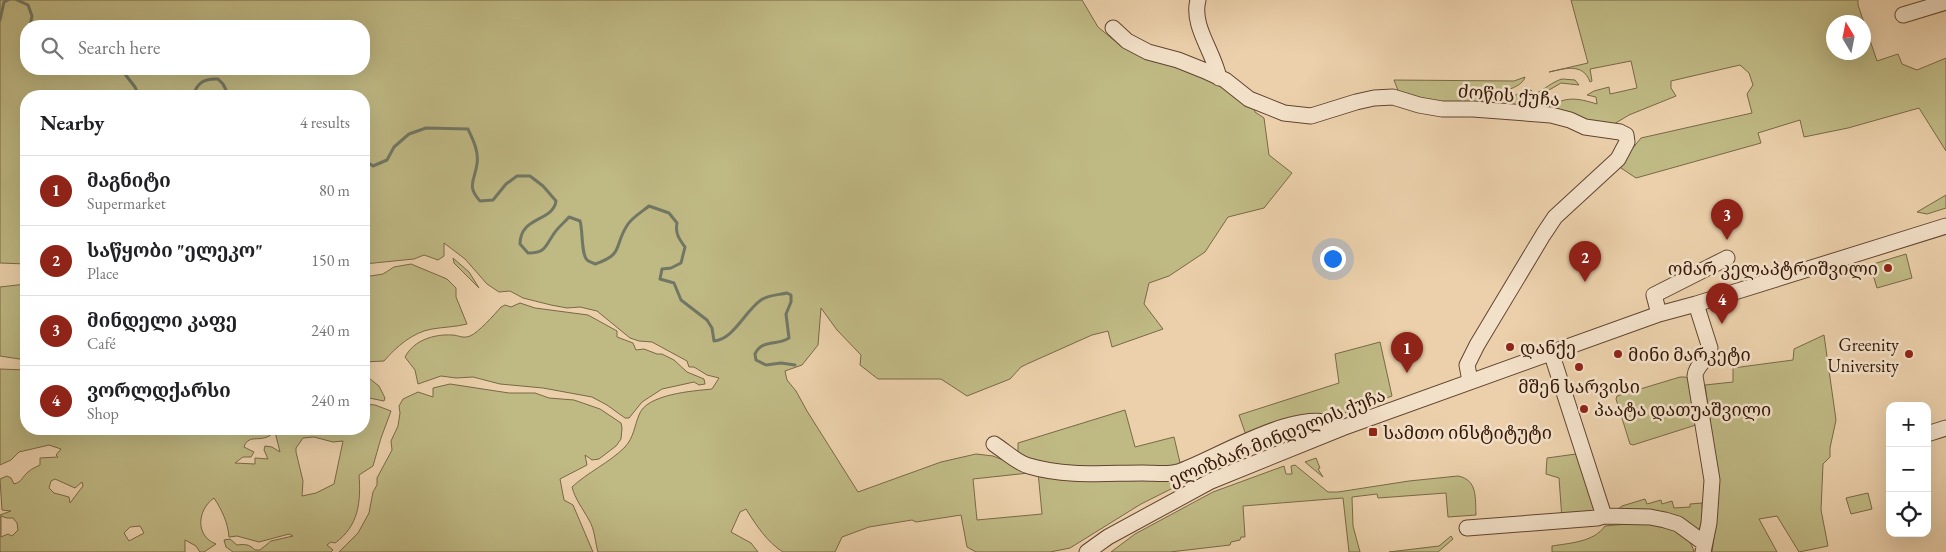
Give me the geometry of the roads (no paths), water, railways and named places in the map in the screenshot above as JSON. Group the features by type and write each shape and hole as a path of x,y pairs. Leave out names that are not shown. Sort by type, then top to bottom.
{"street":[{"path":"1198,0 1196,15 1217,68 1219,78"},
{"path":"1903,15 1946,2"},
{"name":"ძოწის ქუჩა","path":"1113,28 1127,41 1148,52 1178,60 1219,78 1249,99 1284,113 1311,116 1374,98 1393,97 1419,105 1442,109 1473,108 1551,115 1570,120 1585,127 1620,132 1626,135 1628,142 1618,159 1556,217 1543,235 1477,345 1467,365 1470,381"},
{"name":"ელიზბარ მინდელის ქუჩა","path":"1087,552 1108,537 1211,481 1342,428 1659,314 1946,226"},
{"path":"1659,314 1654,295 1728,258"},
{"path":"1466,528 1604,516 1650,517 1678,524 1703,547 1709,523 1712,480 1711,461 1695,376 1696,370 1709,354 1710,348 1696,304"},
{"path":"1551,352 1604,516"},
{"path":"994,444 1027,466 1064,473 1176,472 1234,446 1276,430 1321,421 1334,423 1342,428"},
{"path":"1931,433 1946,428"}],"waterway":[{"path":"0,20 4,2 8,0"},
{"path":"17,0 28,5 32,16 31,20"},
{"path":"126,75 136,90"},
{"path":"196,90 202,82 213,79 218,79 226,90"},
{"path":"370,164 373,166 387,160 394,147 409,134 426,128 468,129 477,155 472,187 480,201 493,200 506,184 517,176 530,176 543,186 556,201 554,208 549,213 525,228 521,235 520,244 528,253 538,252 544,248 556,230 569,217 580,221 585,257 588,261 595,264 611,257 615,253 628,224 649,206 669,213 677,223 678,236 685,247 681,263 671,268 662,269 660,279 674,283 681,300 707,320 712,328 714,341 728,335 755,305 764,298 787,293 791,295 791,302 786,314 789,338 766,344 758,349 755,354 756,360 766,365 781,363 795,365"}],"place":[{"name":"მინდელი კაფე","path":"1727,240"},
{"name":"ომარ კელაპტრიშვილი","path":"1888,268"},
{"name":"საწყობი \"ელეკო\"","path":"1585,282"},
{"name":"ვორლდქარსი","path":"1722,324"},
{"name":"დანქე","path":"1510,347"},
{"name":"მინი მარკეტი","path":"1618,354"},
{"name":"Greenity University","path":"1909,354"},
{"name":"მშენ სარვისი","path":"1579,367"},
{"name":"მაგნიტი","path":"1407,373"},
{"name":"პაატა დათუაშვილი","path":"1584,409"},
{"name":"სამთო ინსტიტუტი","path":"1373,432"}]}
